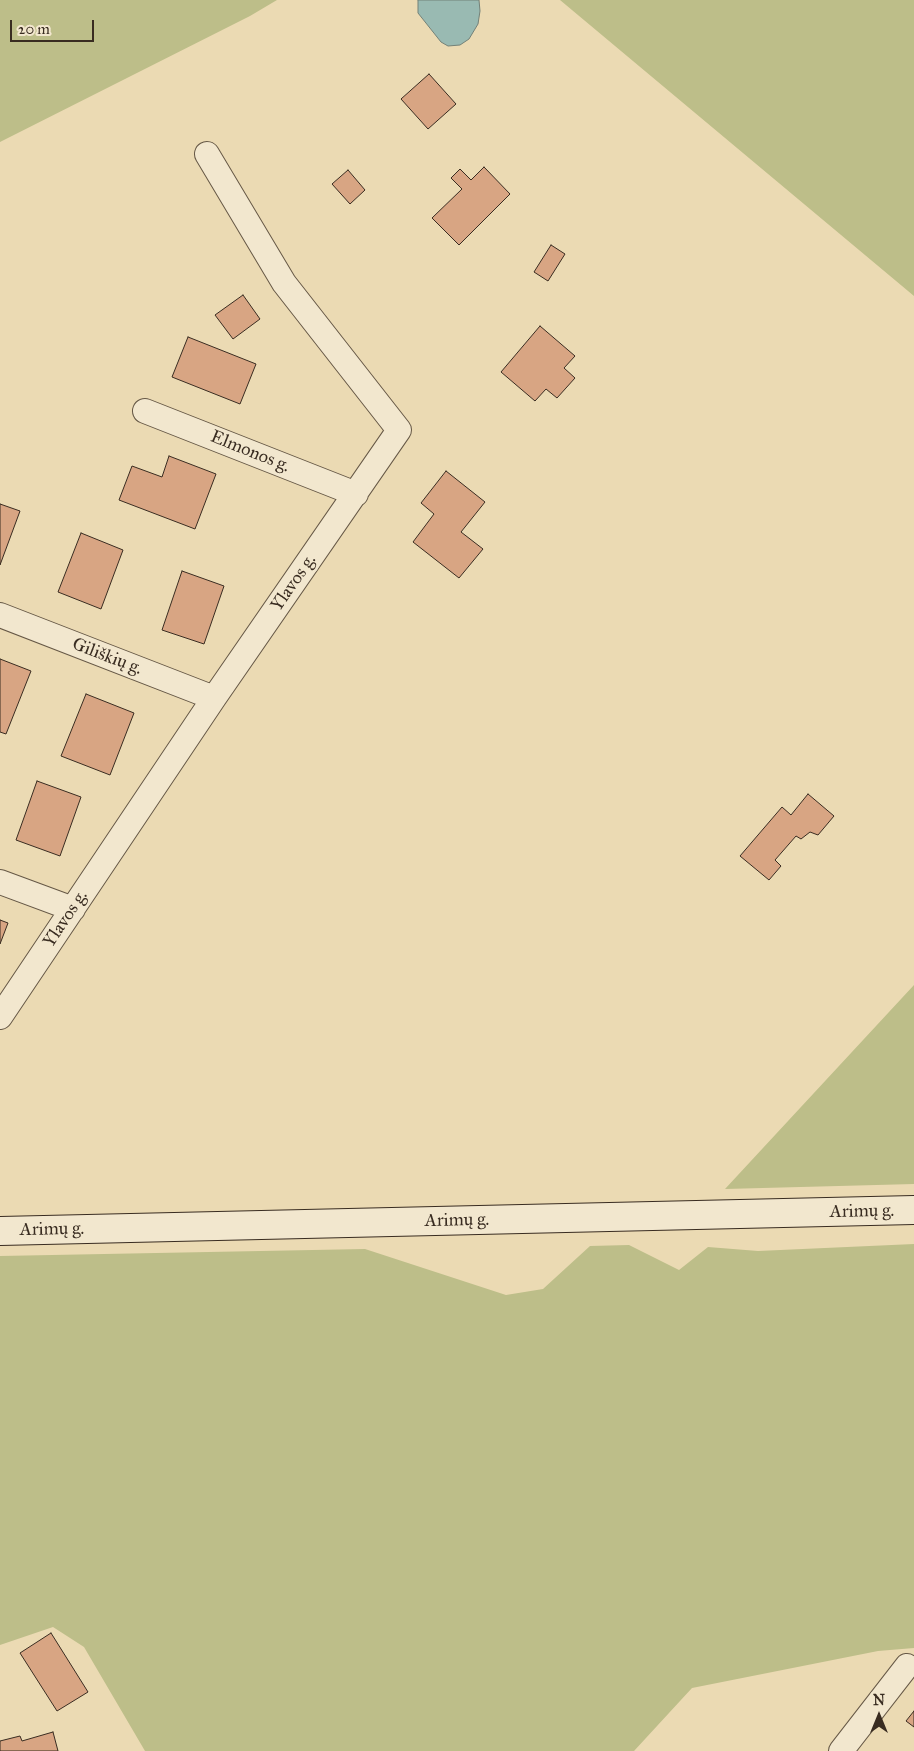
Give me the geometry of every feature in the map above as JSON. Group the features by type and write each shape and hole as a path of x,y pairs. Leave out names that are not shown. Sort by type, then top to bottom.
{"main road":[{"name":"Arimų g.","path":"0,1231 914,1210"}],"street":[{"name":"Ylavos g.","path":"0,1017 214,698 399,430 284,283 207,154"},
{"name":"Elmonos g.","path":"145,410 356,494"},
{"name":"Giliškių g.","path":"0,615 214,698"},
{"path":"0,882 73,909"},
{"path":"841,1751 907,1666"}],"green space":[{"path":"0,0 277,0 250,16 0,142"},
{"path":"560,0 914,0 914,296"},
{"path":"914,985 914,1184 725,1189"},
{"path":"914,1244 914,1648 878,1651 692,1688 634,1751 145,1751 84,1647 53,1627 0,1645 0,1256 365,1249 506,1295 543,1289 590,1246 629,1245 679,1270 708,1247 758,1251"}],"water":[{"path":"418,0 479,0 478,24 469,39 460,45 448,46 441,42 418,13"}],"building":[{"path":"429,74 456,104 428,129 401,99"},
{"path":"484,167 510,194 459,245 432,218 462,189 451,178 460,169 471,180"},
{"path":"348,170 365,190 350,204 332,184"},
{"path":"551,245 565,254 548,281 534,272"},
{"path":"243,295 260,319 233,339 215,315"},
{"path":"540,326 575,356 564,368 575,378 557,398 546,389 535,401 501,372"},
{"path":"188,337 256,364 240,404 172,377"},
{"path":"169,456 216,474 195,529 119,500 132,466 162,477"},
{"path":"446,471 485,502 461,532 483,549 459,578 413,542 434,514 421,503"},
{"path":"0,504 20,511 0,565"},
{"path":"81,533 123,550 101,609 58,592"},
{"path":"182,571 224,586 204,644 162,630"},
{"path":"0,659 31,671 6,734 0,732"},
{"path":"86,694 134,713 110,775 61,756"},
{"path":"37,781 81,797 60,856 16,840"},
{"path":"808,794 834,816 818,835 810,832 801,839 796,836 775,860 781,866 769,880 740,856 782,807 791,815"},
{"path":"0,920 8,923 0,944"},
{"path":"51,1633 88,1692 57,1711 20,1653"},
{"path":"914,1711 914,1727 906,1721"},
{"path":"53,1732 58,1751 0,1751 0,1741 20,1736 22,1741"}]}
